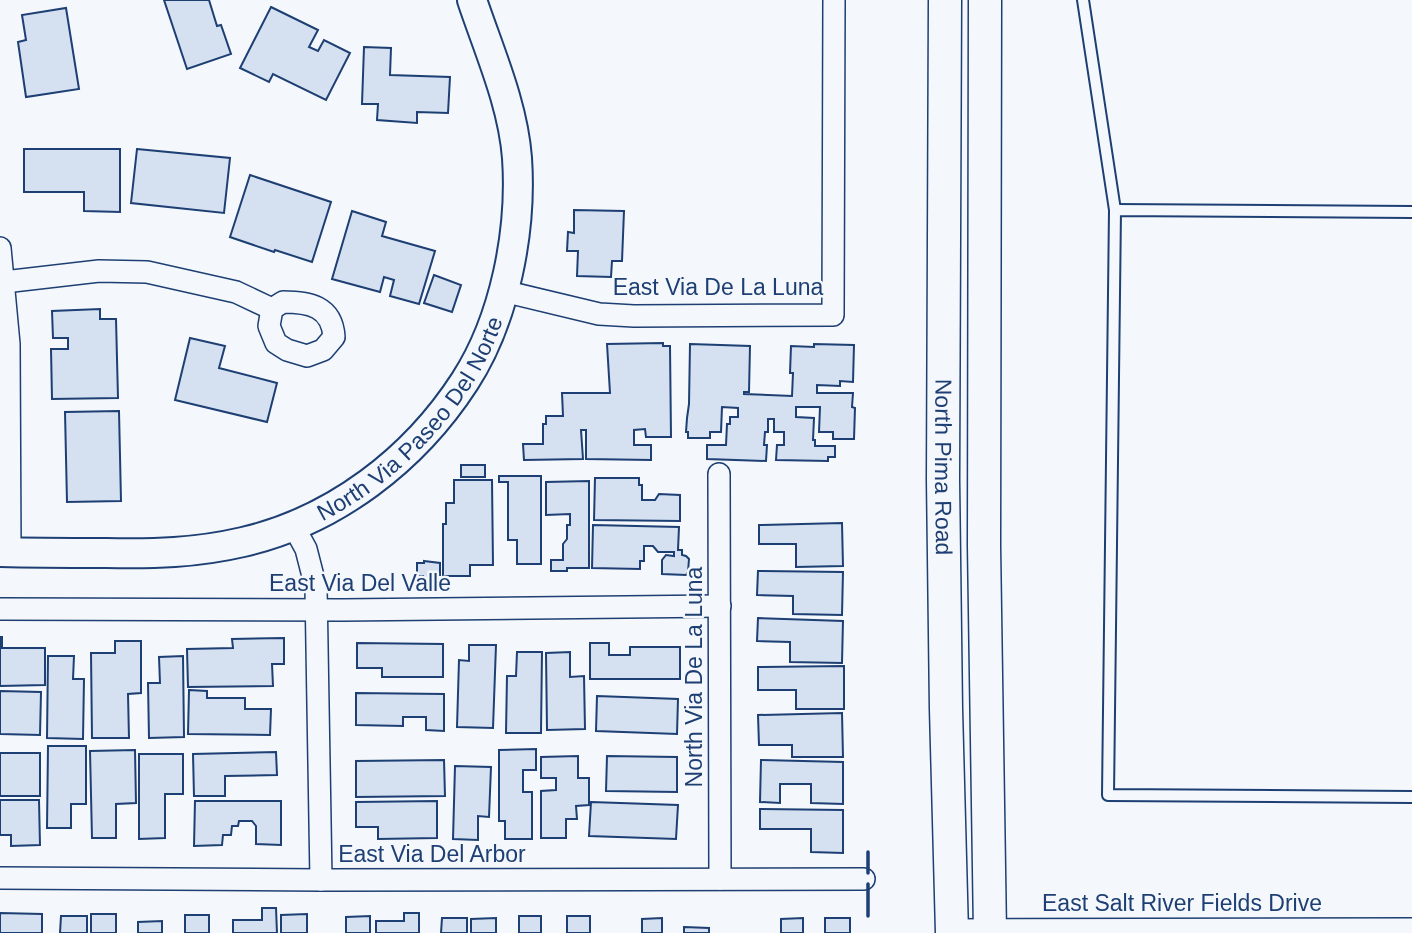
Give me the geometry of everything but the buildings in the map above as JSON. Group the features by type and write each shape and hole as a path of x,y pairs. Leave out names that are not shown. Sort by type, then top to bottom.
{"main road":[{"name":"North Pima Road","path":"945,0 943,480 952,932"},
{"name":"North Pima Road","path":"985,0 984,546 990,932"}],"street":[{"name":"North Via Paseo Del Norte","path":"5,552 165,554 202,551 245,542 294,527 320,515 385,472 432,424 465,381 492,326 503,291 519,199 517,155 510,117 472,0"},
{"name":"East Via De La Luna","path":"503,291 599,314 833,315 834,0"},
{"path":"0,248 9,344 5,552"},
{"path":"4,282 99,271 147,272 236,292 272,309"},
{"name":"North Via De La Luna","path":"719,474 720,879"},
{"path":"294,527 306,549 316,588 321,880"},
{"name":"East Via Del Valle","path":"0,609 317,610 720,606"},
{"name":"East Via Del Arbor","path":"0,878 864,879"},
{"name":"East Salt River Fields Drive","path":"952,932 1412,929"}],"lane":[{"path":"1083,0 1115,210 1108,795 1412,797"},
{"path":"1115,210 1412,212"}],"wall":[{"path":"868,852 868,873"},
{"path":"868,884 868,916"}]}
